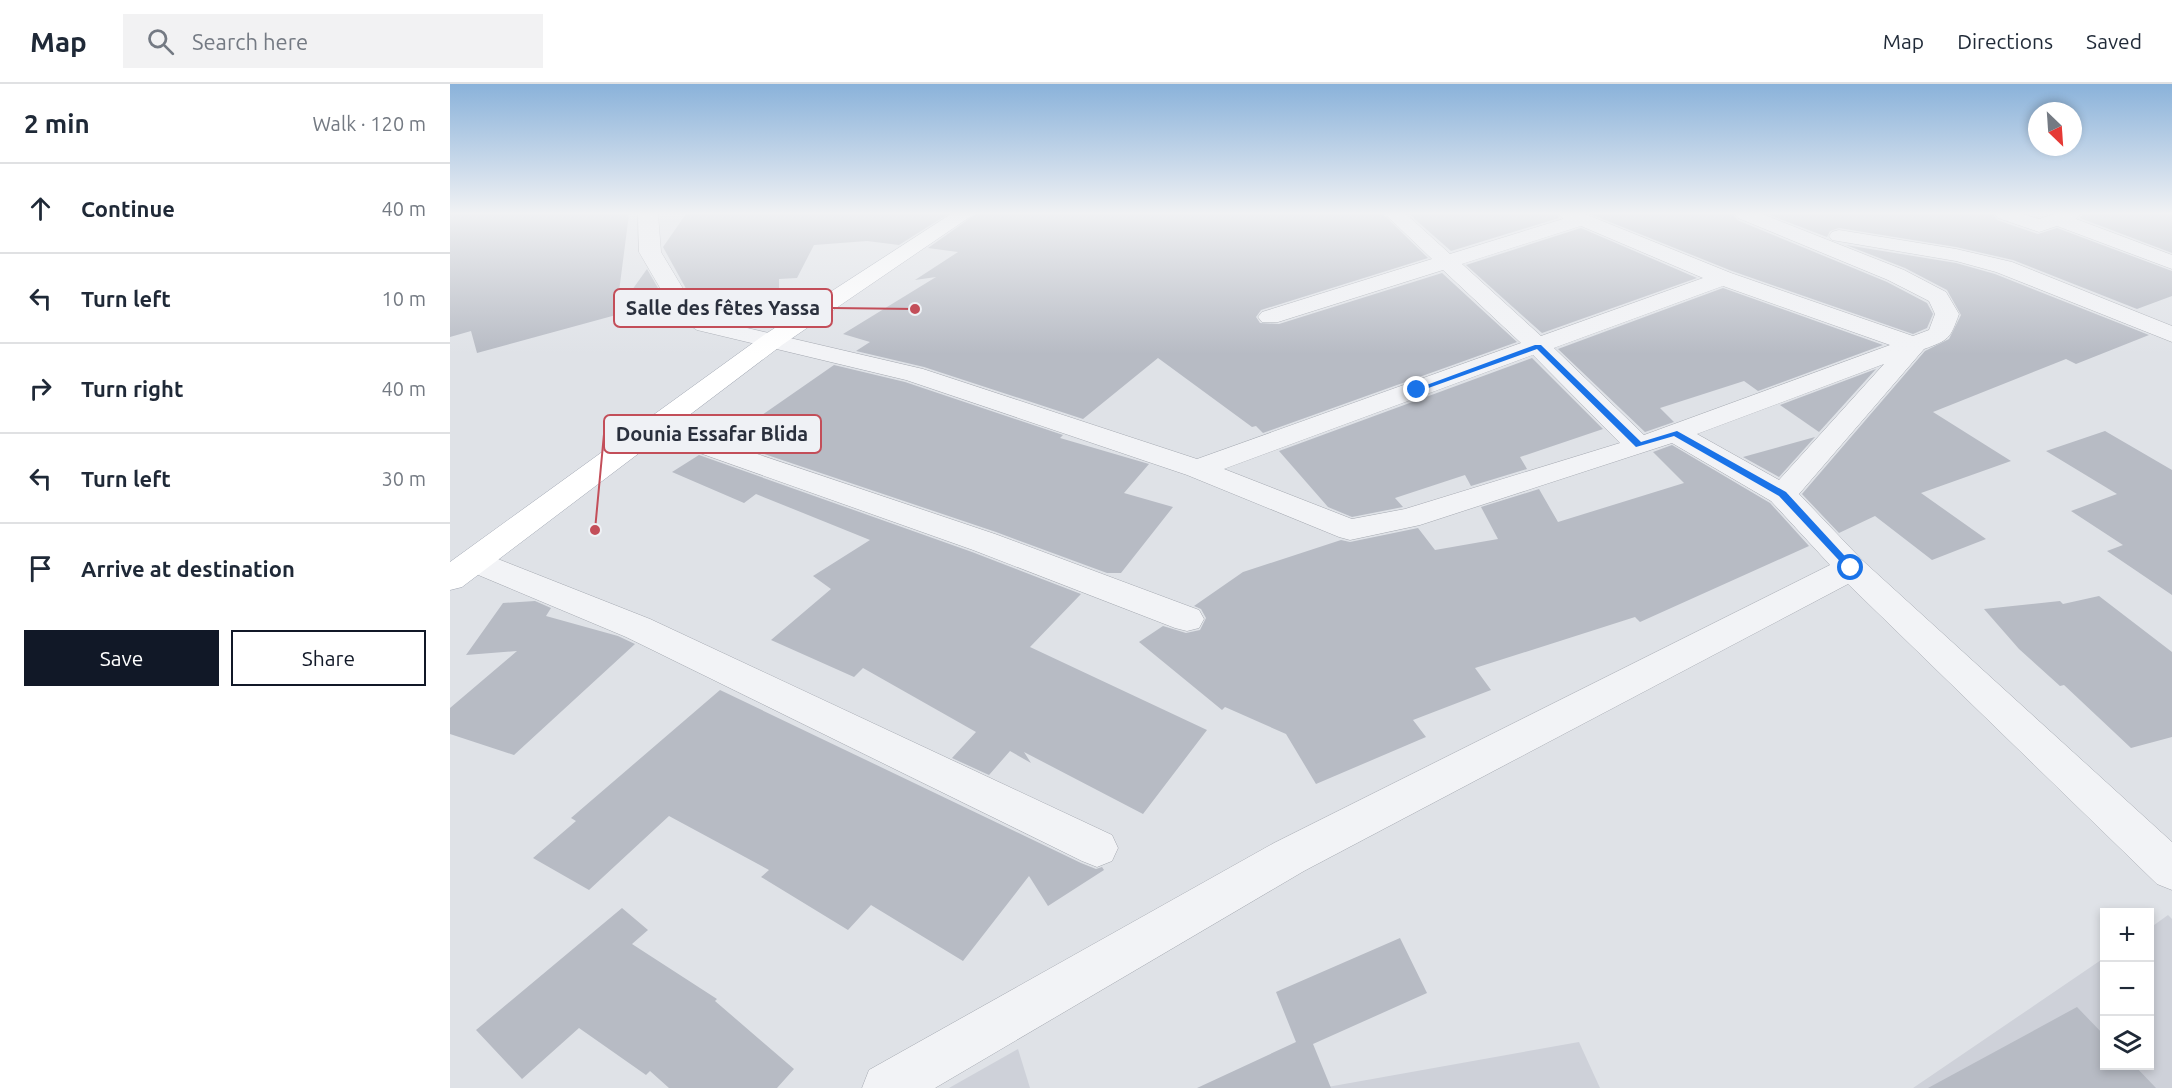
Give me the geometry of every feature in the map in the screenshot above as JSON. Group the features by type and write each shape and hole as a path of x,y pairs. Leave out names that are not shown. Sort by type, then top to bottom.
{"main road":[{"path":"462,570 773,340 892,261"}],"street":[{"path":"655,261 685,312 705,325 914,374 1197,469 1350,530 1409,518 1639,446 1939,335 1947,314 1938,297 1896,274 1863,261"},
{"path":"1270,317 1450,261"},
{"path":"1683,261 1724,278 1914,345"},
{"path":"1979,261 2004,267 2172,335"},
{"path":"1447,262 1538,346 1639,446"},
{"path":"1197,469 1724,278"},
{"path":"1782,494 1914,345"},
{"path":"656,428 984,542 1187,619"},
{"path":"1674,433 1782,494 1851,568 2172,870"},
{"path":"887,1088 1289,857 1851,568"},
{"path":"462,570 638,628 1097,848"}],"shaded area":[{"path":"2168,915 2172,919 2172,1088 1913,1088 2100,961 2100,1070 2154,1070 2154,925"},
{"path":"1579,1042 1600,1088 1322,1088"},
{"path":"1018,1049 1030,1088 949,1088"}],"building":[{"path":"450,261 623,261 616,315 477,353 471,331 450,337"},
{"path":"671,261 806,261 797,278 779,279 779,289 689,294"},
{"path":"944,261 1419,261 1261,310 1256,317 1260,323 1279,324 1442,273 1517,342 1263,433 1158,358 1083,419 924,367 856,351 870,342 843,334 936,277 915,280"},
{"path":"1479,261 1657,261 1697,278 1542,333 1466,265"},
{"path":"1707,261 1836,261 1887,282 1927,303 1933,314 1927,328 1913,334"},
{"path":"1887,261 1943,261 1995,274 2149,335 2076,364 2066,359 1933,412 2011,461 1921,493 1986,539 1932,560 1875,516 1839,533 1802,494 1925,351 1949,339 1961,315 1947,290"},
{"path":"2015,261 2145,261 2172,271 2172,296 2137,309"},
{"path":"647,269 662,295 627,297"},
{"path":"1723,288 1883,345 1758,391 1744,381 1660,408 1674,422 1645,432 1558,349"},
{"path":"1532,358 1603,429 1520,457 1527,469 1471,486 1465,475 1395,498 1403,507 1352,517 1328,507 1279,451"},
{"path":"834,365 905,382 1063,435 1060,438 1149,464 1124,493 1173,507 1121,573 1107,573 996,532 723,440 742,430 749,440 749,424"},
{"path":"1876,369 1819,432 1780,405"},
{"path":"2105,431 2172,470 2172,595 2107,551 2123,545 2071,511 2117,494 2046,451"},
{"path":"1815,437 1779,477 1743,457"},
{"path":"1672,445 1770,503 1809,546 1640,622 1635,617 1475,668 1491,690 1413,720 1426,737 1316,784 1286,734 1225,707 1222,710 1139,642 1163,626 1186,633 1200,630 1206,618 1201,609 1194,606 1243,572 1341,540 1350,542 1418,528 1435,550 1498,539 1481,507 1539,489 1558,522 1684,483 1653,452"},
{"path":"699,455 972,552 1081,594 1030,647 1207,730 1143,814 1024,752 1031,763 1010,751 989,775 952,758 976,732 863,668 854,677 771,640 831,589 813,576 870,540 756,494 744,503 672,472"},
{"path":"2099,596 2172,652 2172,737 2131,748 2064,685 2060,686 2019,649 1984,609 2060,601 2063,604"},
{"path":"535,601 551,608 546,616 618,636 635,644 514,755 450,734 450,708 517,651 466,655 503,603"},
{"path":"720,690 1081,863 1096,869 1102,867 1104,870 1048,906 1029,876 963,961 871,905 848,930 761,877 769,870 669,816 589,890 533,858 576,821 571,818"},
{"path":"622,908 648,930 632,944 717,999 715,1001 794,1069 777,1088 669,1088 650,1071 646,1075 579,1028 522,1079 476,1030"},
{"path":"1400,938 1427,993 1313,1044 1331,1088 1197,1088 1296,1042 1276,992"},
{"path":"2077,1007 2100,1031 2100,1070 2139,1070 2156,1088 1928,1088"}],"place":[{"name":"Salle des fêtes Yassa","path":"915,309"},
{"name":"Dounia Essafar Blida","path":"595,530"}],"route":[{"path":"1417,390 1538,346 1639,446 1674,433 1782,494 1851,568"}]}
